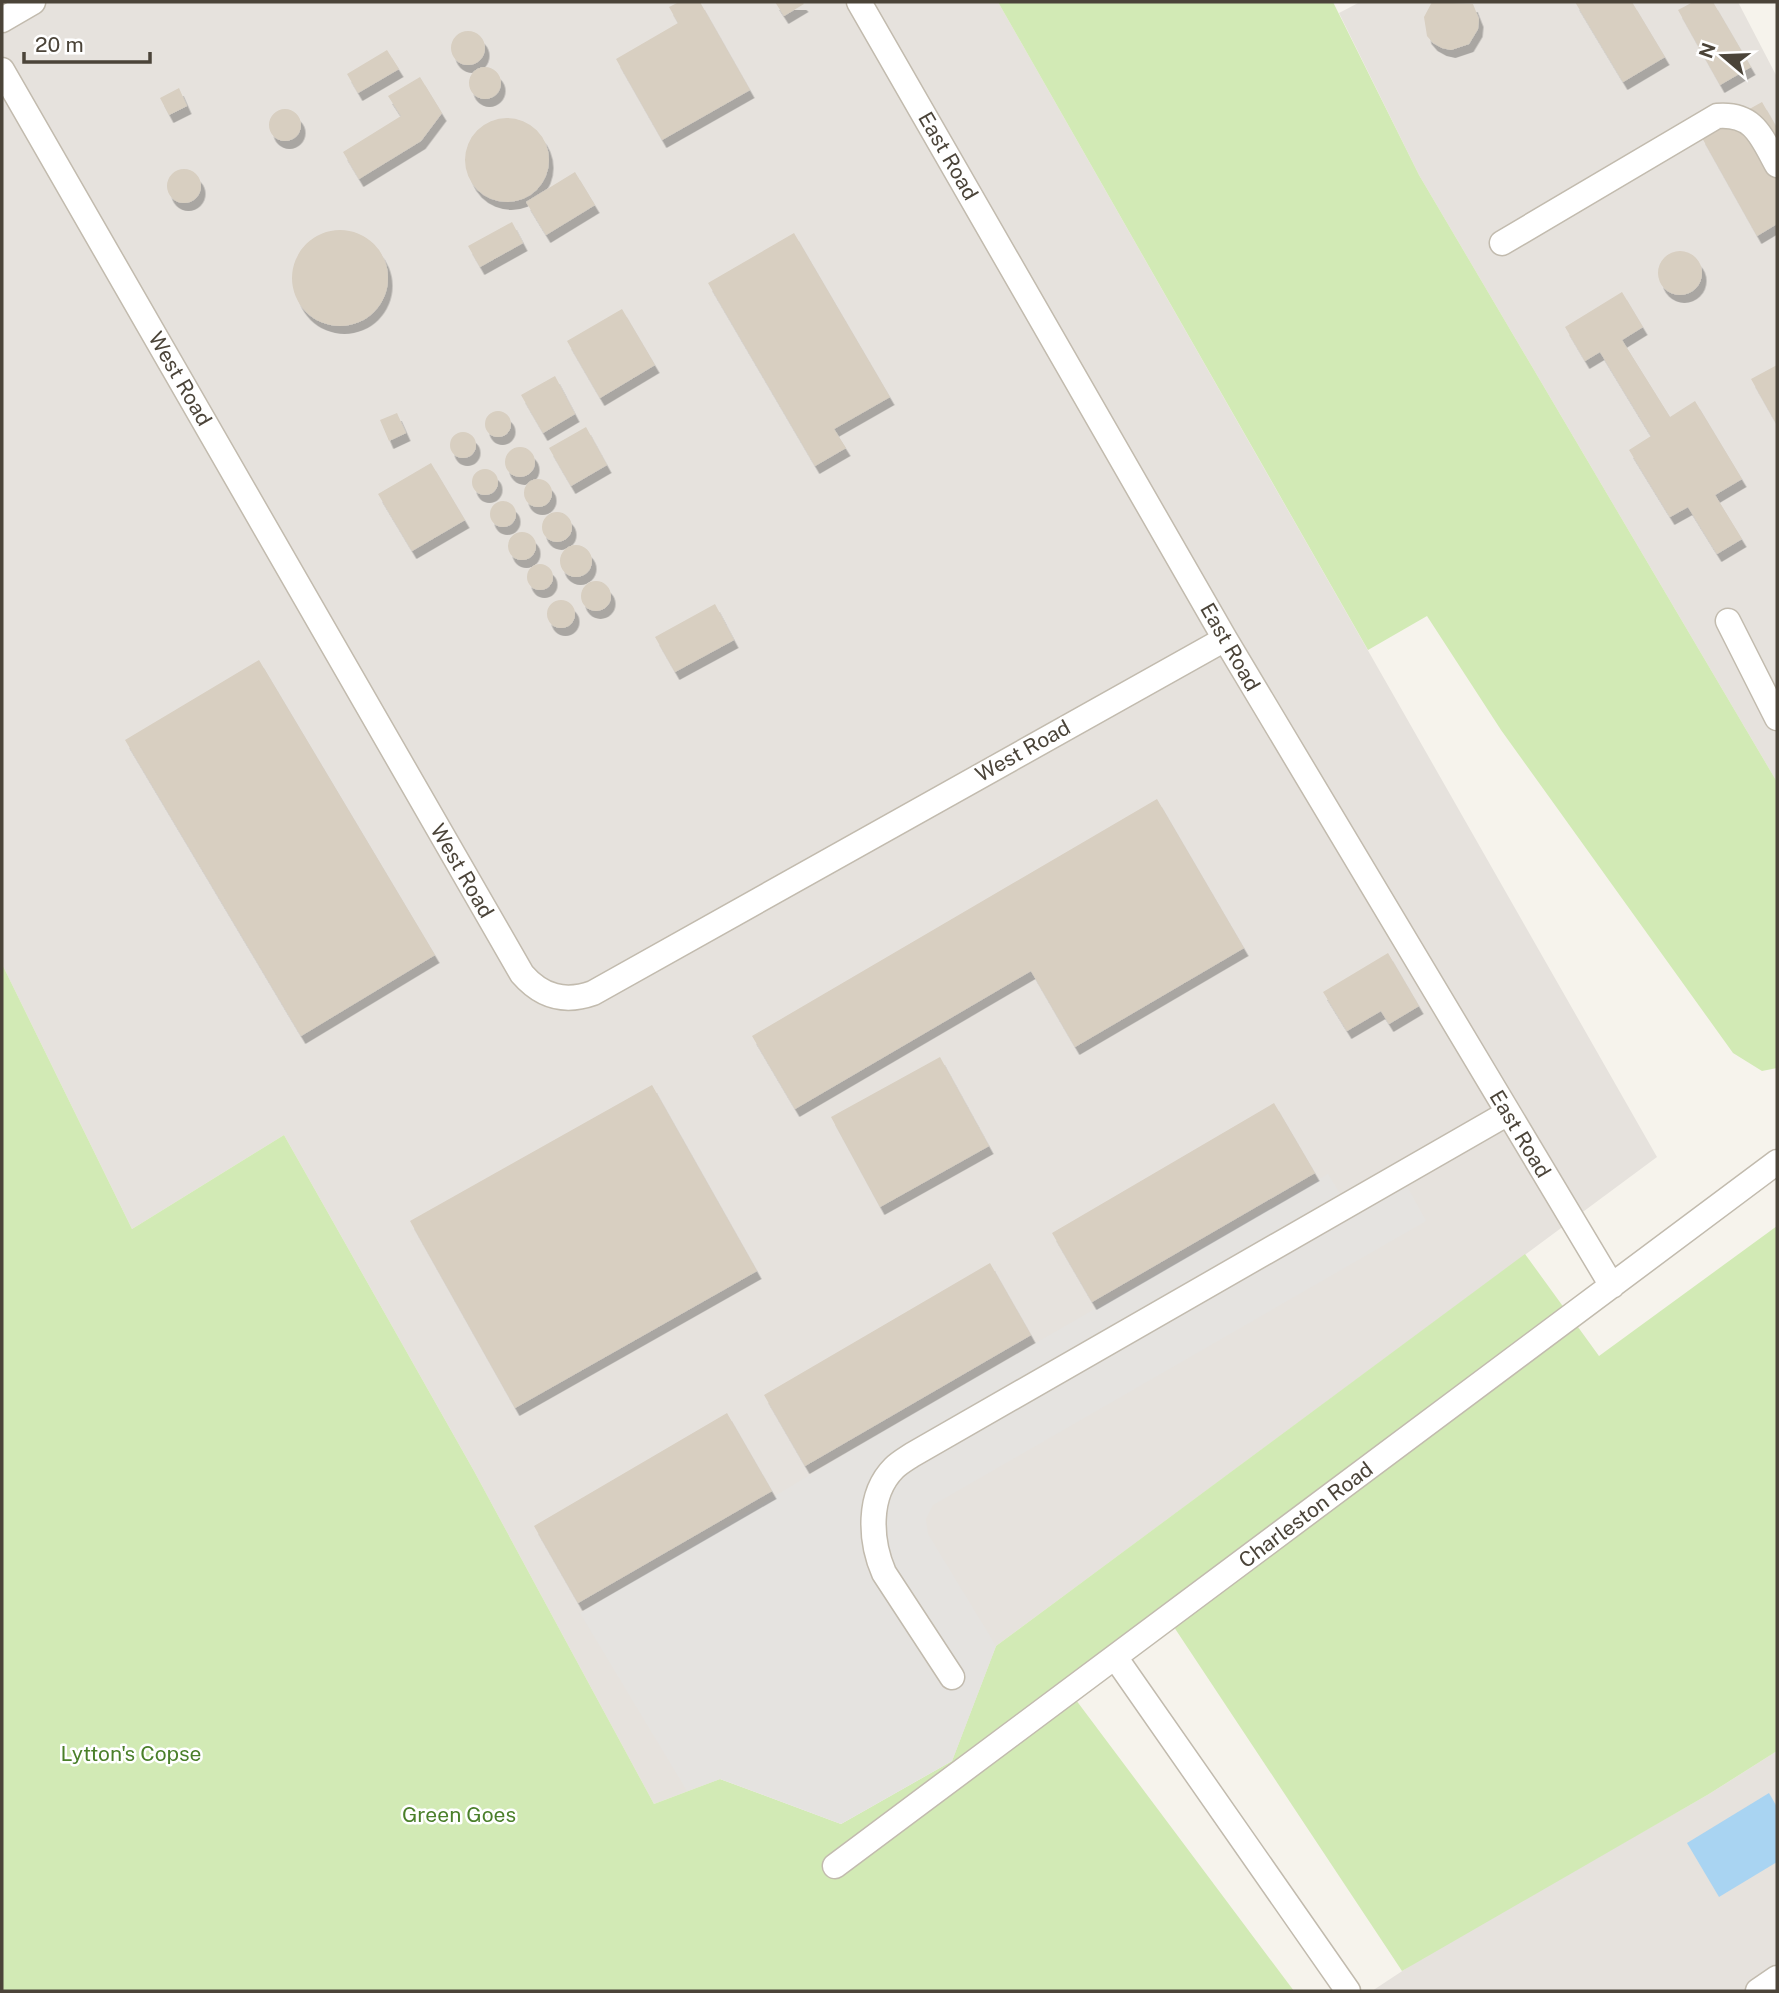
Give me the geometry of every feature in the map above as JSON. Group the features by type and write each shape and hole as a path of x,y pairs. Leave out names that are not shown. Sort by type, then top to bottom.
{"lane":[{"path":"2,20 33,2"},
{"name":"East Road","path":"859,2 1225,639 1612,1286"},
{"name":"West Road","path":"2,70 522,974 544,993 563,999 579,998 593,993 1225,639"},
{"path":"1502,243 1717,116 1732,115 1746,120 1757,130 1777,165"},
{"path":"1728,621 1777,719"},
{"path":"951,1677 884,1573 877,1556 873,1517 884,1480 894,1467 1508,1113"},
{"name":"Charleston Road","path":"835,1867 1777,1162"},
{"path":"1115,1657 1348,1991"},
{"path":"1758,1991 1777,1978"}],"shaded area":[{"path":"2,2 998,2 1657,1157 996,1646 952,1761 720,1779 654,1804 474,1471 284,1135 132,1229 2,964"},
{"path":"1360,2 1738,2 1777,77 1777,782 1419,175 1339,13"},
{"path":"1328,1174 1347,1205 1401,1175 1426,1221 933,1505 926,1519 928,1534 996,1646 952,1761 841,1824 720,1779 687,1791 580,1613 858,1446"},
{"path":"1777,1751 1777,1991 1372,1991 1425,1956 1709,1794"}],"green space":[{"path":"998,2 1333,2 1419,175 1777,782 1777,1068 1762,1071 1733,1053 1501,730 1427,616 1368,650"},
{"path":"2,964 132,1229 284,1135 474,1471 654,1804 720,1779 841,1824 952,1761 996,1646 1525,1254 1599,1356 1777,1226 1777,1751 1709,1794 1402,1971 1168,1618 1070,1692 1294,1991 2,1991"}],"water":[{"path":"1769,1793 1777,1807 1777,1862 1719,1897 1687,1843"}],"building":[{"path":"679,2 700,2 750,90 662,140 616,59 678,23 669,7"},
{"path":"775,2 802,2 804,4 784,16"},
{"path":"1432,2 1473,4 1479,19 1478,29 1469,44 1451,50 1433,43 1427,36 1424,17"},
{"path":"1575,2 1632,2 1665,57 1623,82"},
{"path":"1693,2 1713,2 1751,67 1720,85 1678,10"},
{"path":"468,31 480,36 485,48 480,60 468,65 456,60 451,48 456,36"},
{"path":"387,50 399,69 358,93 347,74"},
{"path":"485,67 497,71 501,83 497,95 485,99 473,95 469,83 473,71"},
{"path":"420,77 442,113 421,141 359,179 343,152 401,116 388,96"},
{"path":"179,88 187,106 169,115 160,98"},
{"path":"1762,102 1777,128 1777,224 1757,236 1701,136"},
{"path":"285,109 297,113 301,125 297,137 285,141 273,137 269,125 273,113"},
{"path":"499,118 515,118 531,125 542,136 549,152 546,176 537,190 515,202 499,202 483,195 472,184 465,168 465,152 472,136 483,125"},
{"path":"184,169 196,174 201,186 196,198 184,203 172,198 167,186 172,174"},
{"path":"575,172 595,205 546,235 526,202"},
{"path":"512,222 523,243 480,267 468,246"},
{"path":"340,230 359,233 374,244 385,259 388,278 385,297 374,312 359,323 340,326 321,323 306,312 295,297 292,278 295,259 306,244 321,233"},
{"path":"794,233 890,397 834,429 846,448 815,466 708,283"},
{"path":"1680,251 1689,252 1696,257 1701,264 1701,282 1696,289 1689,294 1680,295 1671,294 1664,289 1659,282 1658,273 1659,264 1664,257 1671,252"},
{"path":"1622,292 1643,327 1622,340 1670,417 1695,401 1742,479 1715,495 1742,539 1717,554 1688,507 1670,517 1629,450 1651,436 1600,352 1585,361 1565,327"},
{"path":"622,309 655,365 600,398 567,341"},
{"path":"1777,365 1777,425 1751,379"},
{"path":"555,376 575,414 543,433 521,395"},
{"path":"498,411 507,415 511,424 507,433 498,437 489,433 485,424 489,415"},
{"path":"397,413 406,433 389,441 380,420"},
{"path":"586,427 607,465 571,486 549,448"},
{"path":"463,432 472,436 476,445 472,454 463,458 454,454 450,445 454,436"},
{"path":"520,447 526,448 534,456 534,468 526,476 520,477 514,476 506,468 505,462 506,456 514,448"},
{"path":"431,463 465,520 412,551 378,494"},
{"path":"485,469 495,472 498,482 495,492 485,495 475,492 472,482 475,472"},
{"path":"538,479 548,483 552,493 548,503 538,507 528,503 524,493 528,483"},
{"path":"503,501 512,505 516,514 512,523 503,527 494,523 490,514 494,505"},
{"path":"557,512 563,513 571,521 571,533 563,541 557,542 551,541 543,533 542,527 543,521 551,513"},
{"path":"522,532 532,536 536,546 532,556 522,560 512,556 508,546 512,536"},
{"path":"576,545 587,550 592,561 587,572 576,577 565,572 560,561 565,550"},
{"path":"540,564 549,568 553,577 549,586 540,590 531,586 527,577 531,568"},
{"path":"596,581 607,585 611,596 607,607 596,611 585,607 581,596 585,585"},
{"path":"561,600 571,604 575,614 571,624 561,628 551,624 547,614 551,604"},
{"path":"715,604 734,640 675,672 655,637"},
{"path":"259,660 435,955 301,1036 125,740"},
{"path":"1157,799 1244,948 1075,1047 1031,971 795,1109 752,1036"},
{"path":"1388,953 1419,1006 1389,1024 1381,1011 1347,1031 1323,992"},
{"path":"940,1057 989,1146 880,1207 831,1117"},
{"path":"652,1085 757,1271 515,1408 410,1221"},
{"path":"1274,1103 1315,1173 1092,1302 1052,1233"},
{"path":"990,1263 1031,1335 805,1466 764,1395"},
{"path":"727,1413 772,1491 578,1603 534,1526"}],"park label":[{"name":"Lytton's Copse","path":"131,1754"},
{"name":"Green Goes","path":"459,1815"}]}
